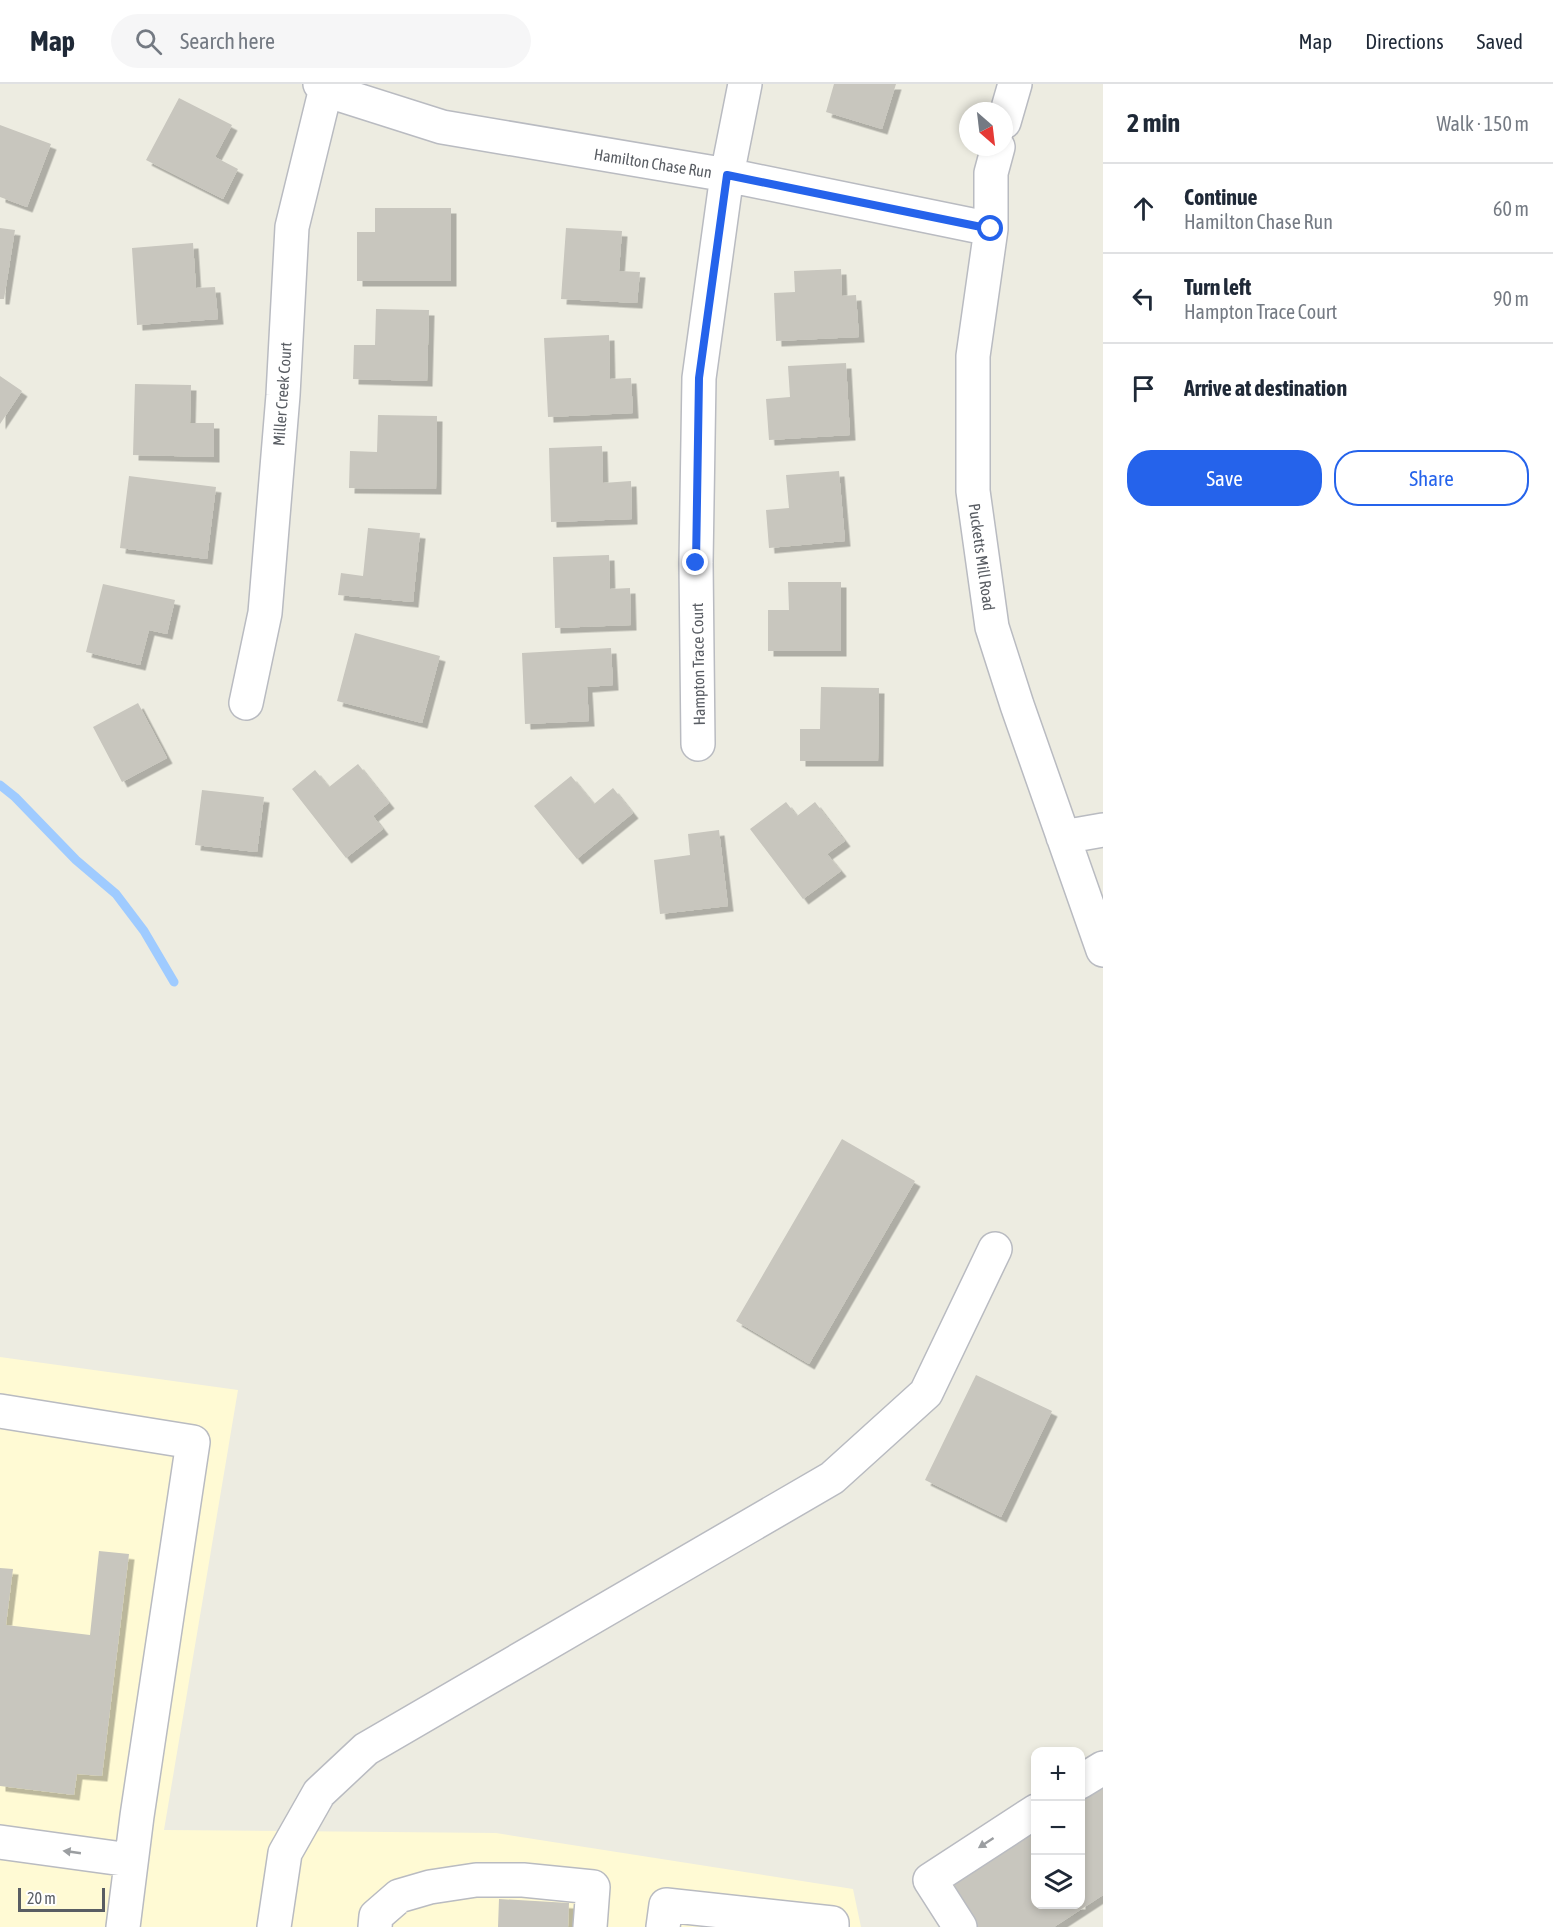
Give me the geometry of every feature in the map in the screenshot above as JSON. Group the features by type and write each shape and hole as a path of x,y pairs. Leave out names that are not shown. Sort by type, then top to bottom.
{"street":[{"name":"Hampton Trace Court","path":"699,744 696,563 699,378 727,175 745,84"},
{"path":"1010,102 1015,84"},
{"name":"Hamilton Chase Run","path":"323,86 335,93 442,127 727,175 991,229"},
{"name":"Miller Creek Court","path":"246,703 265,613 283,395 292,226 323,86"},
{"name":"Pucketts Mill Road","path":"996,156 991,174 991,229 973,356 973,490 992,627 1103,950"},
{"path":"1063,837 1103,830"},
{"path":"274,1927 285,1853 319,1793 366,1749 832,1478 926,1394 994,1249"},
{"path":"0,1411 193,1442 130,1860 123,1927"},
{"path":"1085,1779 1103,1768"},
{"path":"960,1927 930,1880 1031,1815"},
{"path":"0,1842 130,1860"},
{"path":"375,1927 376,1916 399,1896 430,1887 476,1881 523,1880 593,1887 590,1927"},
{"path":"663,1927 666,1905 832,1923 832,1927"}],"shaded area":[{"path":"0,1357 238,1390 164,1830 496,1833 853,1889 861,1927 0,1927"}],"building":[{"path":"834,84 896,84 882,129 826,112"},
{"path":"179,98 232,125 215,157 238,169 223,199 146,160"},
{"path":"0,125 51,144 27,207 0,197"},
{"path":"375,208 451,208 451,281 357,281 357,232 375,232"},
{"path":"0,228 15,230 4,299 0,299"},
{"path":"566,228 622,231 619,271 640,272 637,303 561,299"},
{"path":"193,243 196,288 215,287 218,319 137,325 132,248"},
{"path":"841,269 842,296 856,295 859,337 776,341 774,293 795,292 794,271"},
{"path":"376,309 429,310 427,381 353,379 354,345 375,345"},
{"path":"609,335 610,379 631,378 633,413 548,417 544,338"},
{"path":"846,363 850,435 769,440 766,399 790,397 788,366"},
{"path":"0,376 22,391 0,424"},
{"path":"135,384 191,385 190,423 214,423 214,457 133,455"},
{"path":"378,415 437,416 436,489 349,488 350,451 377,452"},
{"path":"602,446 603,483 631,481 632,519 551,522 549,448"},
{"path":"839,471 845,541 769,548 766,510 789,508 786,475"},
{"path":"129,476 216,487 207,559 120,548"},
{"path":"368,528 420,533 413,602 338,595 341,573 363,576"},
{"path":"609,555 610,589 630,588 631,625 555,628 553,557"},
{"path":"788,582 841,582 841,651 768,651 768,610 789,610"},
{"path":"103,584 175,600 167,634 149,630 140,665 86,652"},
{"path":"355,633 440,656 422,723 337,701"},
{"path":"611,648 613,685 587,687 589,721 525,724 522,653"},
{"path":"821,687 879,688 878,761 800,761 800,729 820,729"},
{"path":"138,703 167,758 122,782 93,727"},
{"path":"358,764 389,803 373,816 383,829 346,858 292,789 315,770 329,787"},
{"path":"571,776 594,804 613,788 633,813 577,859 534,806"},
{"path":"202,790 264,797 257,852 195,845"},
{"path":"786,802 797,816 815,802 845,841 827,854 841,871 803,899 750,829"},
{"path":"719,830 728,906 660,914 654,860 690,855 688,834"},
{"path":"842,1139 915,1181 809,1364 736,1321"},
{"path":"976,1375 1052,1411 1001,1517 925,1480"},
{"path":"99,1551 129,1554 102,1776 77,1774 74,1795 0,1786 0,1568 13,1569 6,1625 90,1635"},
{"path":"1103,1782 1103,1895 1085,1907 1085,1801 1085,1794"},
{"path":"1031,1829 1031,1909 1082,1909 1054,1927 975,1927 947,1885"},
{"path":"499,1899 569,1903 568,1927 498,1927"}],"waterway":[{"path":"0,785 15,797 76,860 116,894 144,931 174,982"}],"route":[{"path":"696,563 699,378 727,175 991,229"}]}
